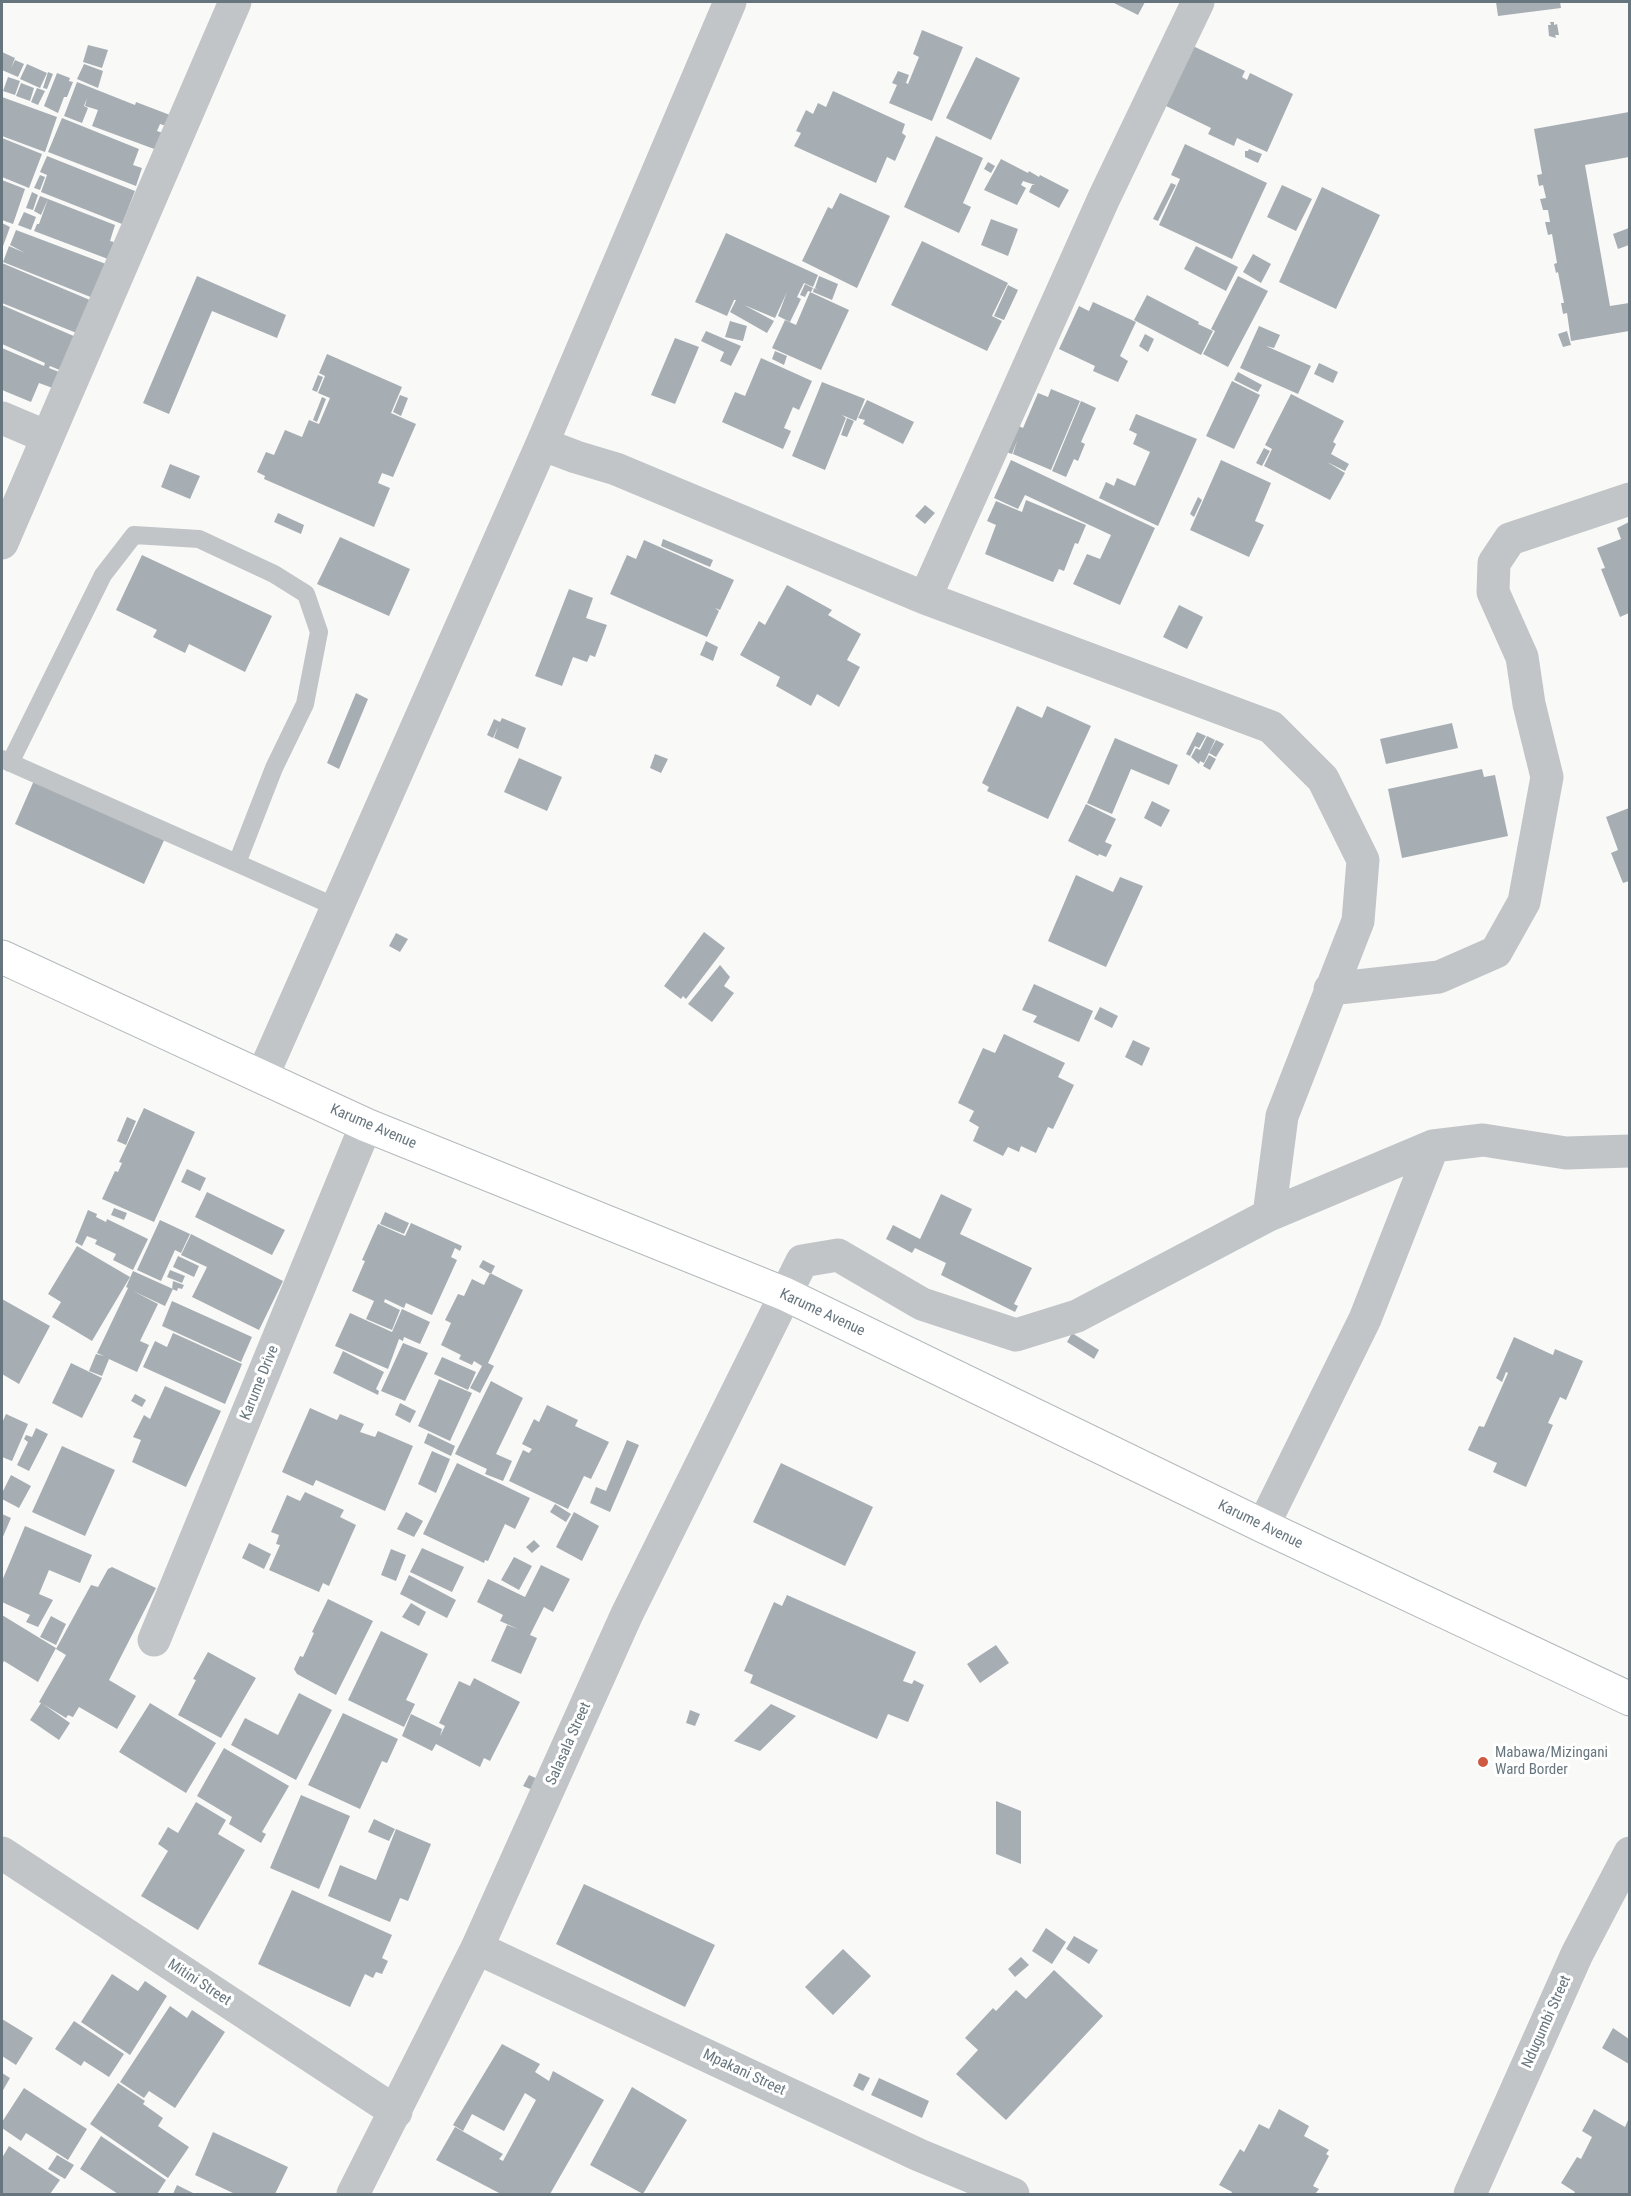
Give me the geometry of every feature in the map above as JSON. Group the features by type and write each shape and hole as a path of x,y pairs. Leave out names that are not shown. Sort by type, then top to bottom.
{"main road":[{"name":"Karume Avenue","path":"2,957 366,1125 785,1294 1263,1526 1629,1699"}],"street":[{"path":"2,543 235,2"},
{"path":"262,1077 542,444 730,2"},
{"path":"926,598 1104,198 1198,2"},
{"path":"2,418 47,437"},
{"path":"542,444 616,469 926,598 1271,727 1323,779 1363,860 1358,921 1282,1116 1269,1215"},
{"path":"1330,989 1439,977 1496,952 1524,902 1547,777 1529,704 1522,657 1493,592 1494,562 1510,539 1629,499"},
{"name":"Karume Drive","path":"154,1640 366,1125"},
{"path":"1269,1215 1433,1146 1483,1140 1566,1153 1629,1151"},
{"path":"1263,1526 1365,1319 1433,1146"},
{"name":"Salasala Street","path":"353,2194 477,1948 627,1614 802,1261 838,1256 922,1304 1016,1335 1077,1316 1269,1215"},
{"name":"Ndugumbi Street","path":"1470,2194 1577,1954 1629,1853"},
{"name":"Mitini Street","path":"2,1854 396,2112"},
{"name":"Mpakani Street","path":"477,1948 919,2155 1013,2194"}],"lane":[{"path":"237,863 274,768 305,704 319,632 306,594 274,574 199,539 134,535 103,575 6,761 336,907"}],"building":[{"path":"1112,2 1145,2 1138,15"},
{"path":"1496,2 1560,2 1561,8 1498,16"},
{"path":"1550,22 1557,24 1559,35 1555,35 1556,38 1549,36"},
{"path":"922,30 963,47 932,121 889,103 897,85 892,83 898,71 909,75 906,83 898,80 908,84 919,57 913,54"},
{"path":"88,45 108,50 102,68 83,62"},
{"path":"1193,46 1245,71 1242,77 1247,80 1250,73 1293,94 1267,152 1237,138 1234,146 1208,134 1211,128 1166,106"},
{"path":"2,52 15,58 11,68 15,60 24,64 18,77 2,70"},
{"path":"976,57 1020,78 991,140 946,118"},
{"path":"27,64 47,73 40,88 20,79"},
{"path":"84,64 103,71 98,88 77,79"},
{"path":"48,72 53,74 47,89 43,88"},
{"path":"57,73 70,78 69,81 73,82 58,113 44,106"},
{"path":"8,77 20,81 15,95 3,91"},
{"path":"77,82 135,105 136,102 170,115 166,126 160,124 157,131 163,133 157,150 92,126 98,110 85,106 87,98 84,106 88,108 82,123 64,116"},
{"path":"21,83 34,88 30,101 16,96"},
{"path":"37,88 45,91 38,105 31,102"},
{"path":"833,91 905,124 902,133 906,136 895,161 887,157 876,183 794,146 801,133 796,131 806,110 813,114 818,103 826,107"},
{"path":"2,97 57,117 45,152 2,136"},
{"path":"1629,112 1629,157 1585,165 1610,306 1629,303 1629,331 1571,341 1567,313 1563,314 1561,303 1564,303 1558,272 1556,273 1554,264 1557,263 1552,234 1548,235 1545,222 1550,222 1548,210 1543,210 1540,199 1546,198 1543,185 1539,186 1537,175 1542,174 1534,129"},
{"path":"62,118 139,149 133,165 142,168 136,186 48,152"},
{"path":"936,136 983,158 963,203 971,207 959,233 904,207"},
{"path":"2,138 42,154 29,188 2,177"},
{"path":"1185,144 1267,183 1232,259 1159,225 1180,179 1171,175"},
{"path":"1249,149 1262,154 1258,163 1245,157 1245,151"},
{"path":"47,156 135,191 122,224 41,192 47,175 40,172"},
{"path":"1001,159 1069,190 1059,208 1029,192 1032,185 1035,185 1023,181 1021,185 1026,188 1017,205 984,190"},
{"path":"988,162 995,166 991,173 984,169"},
{"path":"40,175 45,177 40,190 34,188"},
{"path":"2,180 25,189 13,224 2,220"},
{"path":"1171,183 1176,185 1158,221 1153,219"},
{"path":"1282,185 1312,199 1296,231 1267,217"},
{"path":"1322,187 1380,215 1336,309 1279,282"},
{"path":"32,192 38,195 33,210 26,208"},
{"path":"840,193 890,216 857,288 802,261 828,207 832,209"},
{"path":"40,196 48,199 41,215 34,211"},
{"path":"48,199 115,225 110,241 114,242 108,259 34,231"},
{"path":"24,212 36,217 31,230 18,225"},
{"path":"991,219 1018,229 1008,256 981,245"},
{"path":"2,223 10,227 2,249"},
{"path":"1629,228 1629,245 1618,249 1613,234"},
{"path":"16,230 106,264 93,298 3,262 9,246 25,253 10,245"},
{"path":"726,233 818,275 813,287 804,283 797,297 801,299 790,322 778,316 787,292 775,318 744,305 774,321 767,333 730,312 736,300 727,316 695,302"},
{"path":"922,241 1008,283 992,316 1002,321 987,351 891,305"},
{"path":"1196,246 1238,267 1226,291 1184,269"},
{"path":"1253,254 1271,264 1261,283 1243,272"},
{"path":"2,263 90,300 79,334 2,303"},
{"path":"197,276 286,315 277,338 212,311 169,414 143,403"},
{"path":"819,276 838,284 832,300 813,292 814,288 818,290 815,288"},
{"path":"1238,276 1268,291 1228,367 1203,354 1215,331 1211,329"},
{"path":"805,284 813,288 805,297 800,295"},
{"path":"1008,285 1018,290 1004,320 994,316"},
{"path":"810,292 849,310 821,370 772,348 785,320 796,325"},
{"path":"1147,295 1213,331 1201,355 1134,320"},
{"path":"1093,302 1136,322 1120,356 1128,361 1118,382 1093,371 1095,366 1059,349 1079,306 1089,311"},
{"path":"2,305 76,337 62,371 50,366 49,368 64,374 58,390 39,383 31,402 2,390 2,348 44,366 45,363 2,344"},
{"path":"730,321 747,326 743,341 725,337"},
{"path":"1259,326 1280,335 1274,348 1266,346 1311,366 1298,394 1240,368"},
{"path":"706,331 741,346 731,366 720,361 724,352 701,341"},
{"path":"1567,331 1571,345 1563,347 1558,334"},
{"path":"1145,334 1154,339 1148,352 1139,346"},
{"path":"675,338 699,347 675,404 651,395"},
{"path":"775,351 787,356 784,365 772,359"},
{"path":"327,354 402,387 391,413 416,424 393,477 382,473 378,483 390,488 374,527 264,479 265,476 257,472 266,452 274,455 285,430 302,437 309,420 319,424 330,398 318,393 325,376 319,373"},
{"path":"761,358 812,381 799,410 793,407 784,428 791,431 783,449 722,422 735,392 745,396"},
{"path":"1319,363 1338,372 1333,383 1314,374"},
{"path":"1238,372 1262,385 1258,392 1234,380"},
{"path":"318,375 323,377 317,392 312,390"},
{"path":"1232,381 1260,395 1234,449 1206,436"},
{"path":"822,382 865,399 856,421 842,415 846,418 825,470 792,456"},
{"path":"1051,389 1080,401 1051,470 1013,454 1017,441 1012,454 1006,452 1017,425 1023,428 1038,393 1048,397"},
{"path":"1291,394 1344,421 1333,442 1336,444 1331,454 1349,464 1345,471 1327,462 1345,473 1330,500 1264,466 1272,449 1265,445"},
{"path":"400,395 408,398 401,416 393,412"},
{"path":"322,397 326,399 317,422 313,420"},
{"path":"867,400 914,422 903,444 863,424 865,420 858,418"},
{"path":"1081,401 1096,408 1081,442 1085,444 1078,461 1074,459 1066,477 1052,471"},
{"path":"1136,414 1197,439 1158,526 1099,498 1106,482 1114,486 1117,478 1135,486 1150,452 1133,444 1137,434 1129,430"},
{"path":"847,418 854,421 847,437 841,435"},
{"path":"1264,448 1270,451 1262,466 1256,463"},
{"path":"1011,460 1155,528 1120,605 1073,584 1087,554 1100,559 1111,535 1025,495 1018,509 994,498"},
{"path":"1221,460 1271,483 1255,521 1264,525 1249,557 1190,530"},
{"path":"170,464 200,476 190,499 161,487"},
{"path":"1198,497 1202,500 1194,517 1190,514"},
{"path":"1026,500 1086,525 1078,544 1075,543 1064,571 1059,569 1053,582 985,554 996,525 987,521 996,501 1022,512"},
{"path":"925,505 935,513 925,524 915,516"},
{"path":"278,513 304,525 301,534 274,522"},
{"path":"1629,522 1629,613 1620,617 1601,569 1605,568 1597,548 1621,539 1617,528"},
{"path":"340,537 410,569 389,616 317,584"},
{"path":"663,539 713,560 710,567 661,546"},
{"path":"644,540 734,580 720,610 715,608 719,611 707,637 610,594 627,555 636,559"},
{"path":"142,555 272,616 245,672 189,644 185,653 153,637 157,630 116,610"},
{"path":"787,585 832,610 828,615 861,634 847,660 860,667 839,707 817,694 811,706 776,686 780,677 740,655 759,621 765,625"},
{"path":"569,589 593,598 586,618 607,625 595,657 590,655 587,662 573,657 562,686 535,676"},
{"path":"1179,605 1203,617 1187,649 1163,637"},
{"path":"706,641 718,647 713,661 700,655"},
{"path":"356,693 368,699 339,769 327,763"},
{"path":"1017,706 1042,718 1047,706 1091,726 1048,819 987,791 989,787 982,783"},
{"path":"502,718 526,728 518,749 494,738 498,727 493,738 487,735 494,719 500,722"},
{"path":"1452,723 1458,748 1386,764 1380,739"},
{"path":"1197,732 1206,736 1199,748 1195,746 1190,756 1186,754"},
{"path":"1207,736 1215,740 1204,763 1200,761 1199,764 1191,757 1196,748 1200,750"},
{"path":"1115,738 1178,765 1169,785 1131,769 1112,814 1087,803"},
{"path":"1216,740 1224,744 1216,757 1209,753"},
{"path":"655,754 668,759 661,773 650,768"},
{"path":"1209,755 1216,759 1210,770 1203,766"},
{"path":"519,758 562,777 547,811 504,792"},
{"path":"1482,769 1484,777 1495,775 1508,836 1402,858 1388,789"},
{"path":"36,776 166,836 144,884 15,824"},
{"path":"1152,801 1170,810 1161,827 1144,818"},
{"path":"1086,804 1116,819 1105,842 1112,845 1106,857 1099,854 1098,856 1068,841"},
{"path":"1629,808 1629,881 1623,883 1611,853 1618,850 1606,817"},
{"path":"1076,875 1113,892 1120,877 1143,886 1106,967 1048,941"},
{"path":"704,932 725,948 686,999 683,996 681,999 664,986"},
{"path":"396,933 408,939 400,952 389,946"},
{"path":"720,965 730,977 724,986 734,993 712,1022 688,1004"},
{"path":"1034,984 1093,1011 1079,1042 1033,1022 1037,1016 1022,1010"},
{"path":"1100,1007 1118,1016 1112,1028 1094,1019"},
{"path":"1004,1034 1065,1063 1058,1077 1074,1085 1053,1129 1048,1127 1036,1153 1021,1146 1019,1152 1008,1147 1003,1156 973,1141 979,1127 969,1121 974,1111 958,1103 983,1048 995,1053"},
{"path":"1133,1040 1150,1048 1142,1066 1125,1057"},
{"path":"144,1108 195,1132 154,1222 102,1199 115,1171 118,1172 122,1163 119,1162"},
{"path":"127,1117 136,1121 126,1145 117,1141"},
{"path":"187,1169 206,1178 200,1191 181,1182"},
{"path":"207,1192 285,1230 272,1255 195,1217"},
{"path":"941,1194 972,1209 960,1234 1032,1268 1014,1304 1018,1306 1015,1312 941,1275 946,1263 915,1248 912,1253 886,1239 893,1225 920,1239"},
{"path":"114,1208 127,1213 124,1220 111,1215"},
{"path":"88,1210 106,1222 107,1219 148,1239 133,1270 113,1260 116,1254 95,1244 97,1240 87,1236 82,1246 75,1242"},
{"path":"385,1212 409,1223 404,1234 380,1224"},
{"path":"160,1220 190,1234 181,1253 175,1250 161,1281 137,1270"},
{"path":"411,1223 462,1246 460,1251 455,1248 451,1257 457,1260 432,1315 406,1303 404,1308 385,1299 384,1302 400,1310 392,1330 366,1319 374,1301 352,1291 365,1261 362,1260 378,1224 405,1236"},
{"path":"191,1234 283,1281 259,1330 192,1297 207,1267 181,1255"},
{"path":"77,1246 130,1277 92,1341 52,1317 61,1302 48,1294"},
{"path":"178,1256 199,1266 194,1277 173,1267"},
{"path":"483,1260 495,1266 491,1274 479,1267"},
{"path":"170,1270 185,1276 182,1283 167,1277"},
{"path":"133,1271 173,1289 165,1306 133,1291 158,1304 140,1341 149,1345 137,1372 109,1359 102,1376 89,1371 96,1354 104,1356 97,1353 128,1288 126,1287"},
{"path":"490,1273 523,1290 488,1363 494,1366 480,1393 470,1388 482,1366 474,1361 472,1365 459,1359 461,1355 441,1345 451,1323 445,1320 458,1294 464,1296 472,1279 484,1285"},
{"path":"173,1281 184,1285 182,1289 178,1288 177,1291 172,1289"},
{"path":"2,1299 50,1326 19,1384 2,1374"},
{"path":"172,1301 252,1337 241,1362 162,1326"},
{"path":"402,1309 430,1322 420,1344 404,1337 403,1341 399,1339 388,1369 335,1346 350,1313 392,1332"},
{"path":"173,1333 242,1364 225,1404 143,1367 155,1341 167,1347"},
{"path":"1072,1333 1099,1350 1094,1359 1067,1342"},
{"path":"1514,1337 1553,1355 1555,1349 1583,1361 1566,1400 1560,1397 1548,1423 1553,1425 1526,1487 1493,1472 1497,1463 1468,1450 1479,1426 1484,1427 1508,1373 1506,1372 1502,1382 1496,1378"},
{"path":"403,1343 428,1353 405,1401 381,1391"},
{"path":"343,1351 384,1372 376,1389 379,1391 378,1395 333,1373"},
{"path":"442,1357 476,1372 468,1390 434,1374"},
{"path":"71,1363 102,1378 82,1418 52,1403"},
{"path":"439,1379 472,1393 450,1441 418,1426"},
{"path":"491,1381 523,1398 496,1454 512,1461 503,1481 485,1474 487,1469 455,1454"},
{"path":"165,1386 221,1411 186,1487 132,1462 141,1440 133,1437 144,1415 150,1419"},
{"path":"135,1394 146,1400 142,1407 131,1401"},
{"path":"400,1403 416,1411 410,1423 395,1415"},
{"path":"547,1405 578,1420 575,1426 609,1442 591,1479 584,1476 568,1509 509,1481 523,1450 529,1453 532,1449 522,1444 534,1419 539,1422"},
{"path":"310,1408 337,1420 340,1414 364,1424 360,1432 375,1437 378,1431 413,1446 385,1511 316,1480 313,1486 282,1472"},
{"path":"6,1414 28,1424 12,1461 2,1457 2,1423"},
{"path":"36,1428 48,1434 29,1471 17,1465 28,1442 24,1439 26,1435 32,1437"},
{"path":"428,1433 455,1446 451,1456 424,1443"},
{"path":"627,1440 639,1445 610,1512 590,1503 596,1487 606,1491"},
{"path":"62,1446 115,1470 85,1536 32,1512"},
{"path":"432,1451 450,1459 436,1493 418,1484"},
{"path":"457,1463 530,1498 515,1529 505,1524 488,1561 485,1560 484,1563 423,1534"},
{"path":"781,1463 873,1507 845,1566 753,1522"},
{"path":"11,1475 31,1486 19,1508 2,1499 2,1493"},
{"path":"305,1492 344,1510 340,1517 356,1525 329,1586 323,1583 319,1592 269,1570 280,1545 276,1544 279,1535 271,1532 287,1495 300,1501"},
{"path":"555,1504 571,1514 566,1522 550,1512"},
{"path":"406,1512 423,1521 414,1537 397,1529"},
{"path":"574,1512 599,1526 582,1561 556,1547"},
{"path":"2,1514 11,1518 2,1539"},
{"path":"25,1526 92,1555 80,1583 49,1570 39,1594 53,1600 38,1627 26,1622 30,1615 2,1602 2,1581"},
{"path":"534,1540 540,1546 532,1553 526,1547"},
{"path":"249,1543 271,1554 264,1569 242,1558"},
{"path":"422,1548 464,1567 452,1592 410,1572"},
{"path":"391,1549 406,1555 396,1581 381,1575"},
{"path":"514,1557 532,1566 519,1590 501,1580"},
{"path":"541,1565 570,1579 553,1612 544,1607 530,1635 537,1638 521,1674 491,1661 507,1625 518,1629 500,1621 503,1615 477,1602 488,1579 525,1597"},
{"path":"112,1567 156,1588 109,1680 136,1696 117,1729 79,1707 73,1717 68,1715 66,1718 43,1704 70,1723 59,1740 30,1720 66,1655 56,1649 91,1585 98,1587 108,1569"},
{"path":"409,1575 456,1600 447,1618 400,1594"},
{"path":"787,1595 916,1652 903,1681 912,1684 914,1680 924,1685 908,1722 888,1714 877,1739 750,1683 753,1675 744,1671 774,1602 782,1606"},
{"path":"328,1599 373,1621 336,1695 297,1674 294,1669 300,1656 303,1657"},
{"path":"411,1603 426,1612 419,1626 402,1617"},
{"path":"2,1615 56,1648 38,1682 4,1661 2,1665"},
{"path":"51,1616 66,1624 56,1645 40,1637"},
{"path":"381,1631 428,1654 406,1700 415,1704 404,1727 348,1700"},
{"path":"996,1645 1009,1663 980,1683 967,1664"},
{"path":"208,1652 256,1678 221,1738 178,1715 196,1680 193,1679"},
{"path":"474,1678 520,1702 490,1761 484,1758 480,1767 436,1744 432,1751 402,1736 411,1714 442,1729 440,1736 445,1726 439,1723 459,1681 470,1686"},
{"path":"299,1693 332,1710 296,1780 231,1745 245,1718 278,1735"},
{"path":"150,1703 216,1743 186,1793 119,1752"},
{"path":"771,1704 796,1716 760,1751 734,1741"},
{"path":"690,1710 700,1714 695,1726 686,1723"},
{"path":"343,1713 398,1739 387,1763 382,1761 360,1809 308,1785"},
{"path":"224,1748 289,1786 262,1832 266,1834 261,1843 229,1824 232,1817 197,1796"},
{"path":"529,1775 540,1780 535,1791 523,1786"},
{"path":"301,1795 350,1816 319,1889 270,1868"},
{"path":"996,1801 1021,1811 1021,1864 996,1854"},
{"path":"196,1802 226,1820 218,1834 245,1850 198,1930 141,1896 168,1851 158,1844 168,1827 178,1833"},
{"path":"374,1819 395,1829 389,1841 368,1832"},
{"path":"396,1829 431,1844 408,1901 400,1898 390,1922 328,1896 340,1865 376,1880"},
{"path":"584,1884 715,1945 685,2007 556,1944"},
{"path":"292,1890 392,1935 382,1958 388,1961 382,1974 376,1972 373,1978 365,1974 350,2007 258,1964"},
{"path":"1046,1928 1066,1942 1052,1964 1032,1951"},
{"path":"1074,1936 1098,1950 1089,1964 1066,1949"},
{"path":"843,1949 871,1976 833,2015 805,1987"},
{"path":"1021,1957 1029,1965 1015,1977 1008,1969"},
{"path":"1054,1970 1103,2016 1006,2120 956,2074 978,2050 965,2038 993,2008 996,2011 1016,1990 1026,1999"},
{"path":"112,1974 138,1991 145,1981 167,1996 130,2055 81,2022"},
{"path":"170,2006 187,2018 192,2010 225,2032 175,2108 149,2091 144,2098 120,2082"},
{"path":"2,2019 33,2038 16,2065 2,2056"},
{"path":"74,2021 124,2054 109,2077 84,2061 81,2066 55,2049"},
{"path":"1613,2028 1629,2039 1629,2064 1602,2048"},
{"path":"502,2044 540,2064 535,2072 549,2081 553,2071 604,2100 550,2194 501,2194 436,2160 455,2127 503,2154 499,2159 503,2161 536,2100 525,2093 504,2131 472,2114 463,2131 453,2125"},
{"path":"2,2073 10,2078 2,2092"},
{"path":"859,2073 870,2078 863,2091 853,2086"},
{"path":"879,2078 929,2101 922,2118 871,2095"},
{"path":"118,2083 145,2101 143,2104 163,2118 158,2126 189,2147 168,2178 90,2124"},
{"path":"632,2087 687,2120 643,2194 590,2165"},
{"path":"24,2088 87,2129 68,2160 26,2133 21,2141 2,2128 2,2122"},
{"path":"1279,2109 1309,2126 1304,2136 1329,2150 1326,2154 1329,2156 1313,2186 1319,2189 1315,2194 1231,2194 1232,2192 1219,2185 1240,2149 1244,2152 1259,2124 1269,2129"},
{"path":"1594,2109 1625,2127 1629,2118 1629,2194 1574,2194 1575,2192 1561,2183 1577,2157 1581,2159 1592,2137 1582,2131"},
{"path":"213,2132 288,2167 275,2194 235,2194 195,2175"},
{"path":"101,2136 166,2180 157,2194 118,2194 80,2169"},
{"path":"9,2146 60,2180 50,2194 2,2194 2,2158"},
{"path":"57,2155 74,2165 65,2179 48,2169"},
{"path":"177,2185 195,2194 173,2194"}],"place":[{"name":"Mabawa/Mizingani Ward Border","path":"1483,1762"}]}
